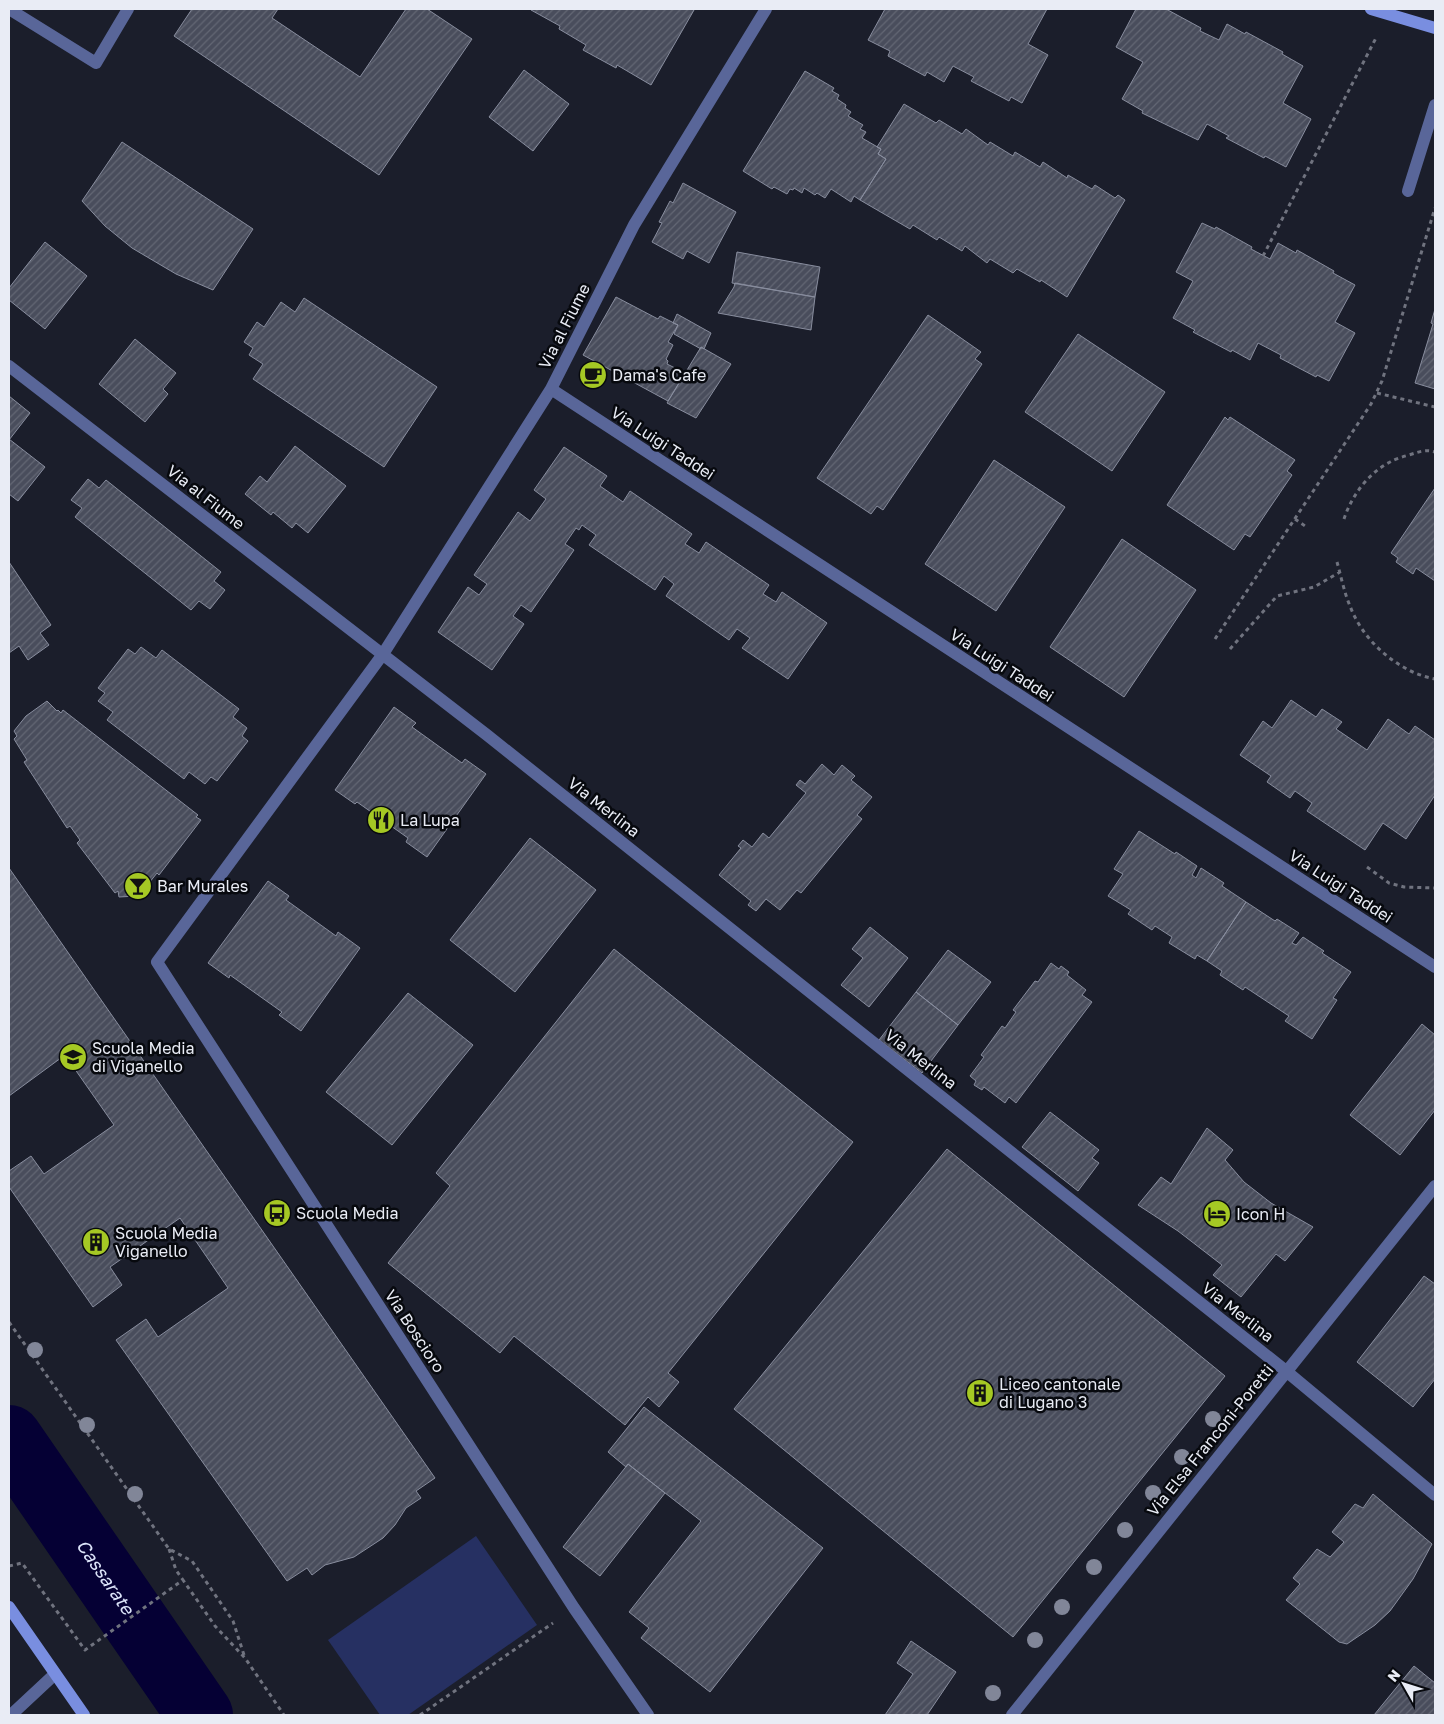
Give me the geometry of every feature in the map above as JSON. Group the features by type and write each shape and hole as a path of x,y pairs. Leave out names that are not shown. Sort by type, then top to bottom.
{"main road":[{"path":"1371,9 1435,28"},
{"path":"9,1607 84,1715"}],"street":[{"path":"9,9 96,63 128,9"},
{"name":"Via al Fiume","path":"157,962 383,654 551,389 634,225 766,9"},
{"path":"1408,191 1435,105"},
{"name":"Via al Fiume","path":"9,366 383,654"},
{"name":"Via Luigi Taddei","path":"551,389 1435,967"},
{"name":"Via Merlina","path":"383,654 1286,1371 1435,1495"},
{"name":"Via Boscioro","path":"157,962 574,1608 648,1715"},
{"name":"Via Elsa Franconi-Poretti","path":"1012,1715 1435,1186"},
{"path":"11,1715 55,1674"}],"path":[{"path":"1263,256 1388,14"},
{"path":"1215,639 1377,393 1435,208"},
{"path":"1377,393 1435,407"},
{"path":"1344,519 1347,508 1372,474 1399,458 1426,449 1435,452"},
{"path":"1295,520 1305,526"},
{"path":"1337,562 1350,607 1364,632 1382,651 1402,666 1423,676 1435,679"},
{"path":"1230,649 1278,596 1314,586 1340,572"},
{"path":"1368,867 1389,883 1404,887 1435,888"},
{"path":"9,1322 169,1549 176,1570 215,1626 245,1658 284,1715"},
{"path":"169,1549 192,1561 233,1620 245,1658"},
{"path":"9,1566 22,1563 84,1650 183,1580"},
{"path":"420,1715 574,1608"}],"shaded area":[{"path":"476,1536 537,1625 408,1715 380,1715 328,1640"}],"building":[{"path":"192,9 278,9 272,18 360,77 406,9 427,9 472,39 379,175 174,36"},
{"path":"532,9 694,10 651,85 617,65 616,68 583,50 586,45 559,29 560,26"},
{"path":"885,9 1047,9 1028,44 1048,55 1022,103 1011,97 1009,101 971,81 974,77 953,66 944,82 927,72 925,76 888,56 890,51 868,40"},
{"path":"1136,9 1166,9 1201,28 1200,31 1219,40 1227,24 1283,52 1282,54 1303,66 1283,103 1311,119 1286,167 1226,138 1229,136 1207,124 1198,140 1142,113 1143,111 1122,99 1143,62 1116,47"},
{"path":"524,70 569,104 533,151 489,117"},
{"path":"805,71 834,88 832,91 839,95 837,99 846,105 845,108 851,112 848,116 863,125 860,129 866,132 862,138 881,149 878,154 886,159 860,200 854,196 851,202 831,189 825,198 817,193 815,195 804,188 802,193 794,188 793,190 790,189 787,194 774,187 772,189 743,171"},
{"path":"904,104 936,123 939,120 962,134 966,129 988,145 990,142 1013,156 1015,152 1040,167 1043,162 1067,178 1068,175 1092,189 1095,185 1115,198 1118,195 1125,200 1067,297 1041,280 1040,282 1017,269 1013,273 990,259 987,263 965,246 962,251 939,237 937,240 913,225 910,229 860,200 886,159 878,154 881,149 877,147"},
{"path":"122,142 253,229 213,290 176,274 132,248 105,226 82,201"},
{"path":"683,183 736,212 709,263 687,251 683,259 652,242 662,223 659,222 670,201 673,203"},
{"path":"1202,223 1215,229 1216,227 1270,259 1278,243 1296,253 1297,250 1355,285 1335,322 1355,333 1329,381 1317,375 1316,377 1280,358 1281,355 1258,343 1250,360 1193,332 1195,330 1173,318 1193,281 1176,272"},
{"path":"45,242 87,276 45,329 9,300 9,288"},
{"path":"737,252 820,267 815,297 732,283"},
{"path":"735,283 815,297 811,330 718,313"},
{"path":"616,297 658,319 660,316 678,325 668,342 673,345 666,359 668,361 667,364 685,373 668,401 583,355"},
{"path":"304,298 437,387 384,467 253,379 263,364 249,355 253,348 244,342 257,322 264,327 281,302 295,312"},
{"path":"1435,309 1435,389 1415,383 1433,324 1431,323"},
{"path":"677,314 711,333 704,349 674,334 678,325 673,323"},
{"path":"928,315 981,352 975,359 982,364 883,510 877,506 871,514 817,478"},
{"path":"1078,334 1165,392 1112,471 1025,412"},
{"path":"135,339 176,373 163,389 168,394 145,422 99,384"},
{"path":"701,347 731,364 696,418 667,403"},
{"path":"9,396 30,413 9,440"},
{"path":"1225,417 1228,420 1230,417 1295,460 1287,471 1292,475 1250,537 1245,534 1234,550 1167,505"},
{"path":"9,439 45,467 18,501 9,494"},
{"path":"295,446 346,486 308,533 296,523 292,528 273,512 271,515 245,494 260,476 267,482"},
{"path":"564,447 607,476 600,486 623,502 630,491 692,534 685,544 699,553 706,542 769,585 763,594 776,602 782,592 827,623 788,679 742,648 750,638 737,629 729,640 666,596 674,584 664,576 655,590 589,545 596,535 582,525 579,530 576,528 565,544 574,550 531,612 521,605 513,616 524,624 492,670 438,632 468,587 479,595 487,584 474,575 518,512 530,521 546,499 534,490"},
{"path":"994,460 1065,507 996,611 925,564"},
{"path":"88,479 99,488 106,480 221,572 214,581 225,590 210,609 199,601 191,610 75,517 82,508 71,500"},
{"path":"1435,488 1435,581 1416,568 1413,574 1396,562 1398,558 1391,553"},
{"path":"1122,539 1196,590 1124,697 1050,647"},
{"path":"9,562 51,625 40,633 49,645 28,660 19,646 9,653"},
{"path":"141,647 156,658 162,650 239,709 233,717 247,728 242,736 248,741 217,781 211,777 205,784 189,772 184,779 107,720 113,712 98,701 105,693 98,688 128,649 135,654"},
{"path":"1291,700 1316,717 1322,709 1342,722 1336,729 1367,750 1388,719 1409,734 1415,726 1435,740 1435,795 1406,839 1383,823 1365,850 1307,811 1312,803 1295,791 1290,798 1267,782 1271,776 1240,755 1263,721 1272,728"},
{"path":"47,701 57,711 61,713 63,710 198,815 196,817 201,820 159,875 157,873 145,888 141,888 137,896 119,897 118,891 115,893 77,843 80,840 70,826 67,828 24,762 27,760 14,739 17,736 14,731 26,716"},
{"path":"394,707 416,723 412,727 462,763 465,759 486,774 427,857 406,842 408,838 357,802 355,804 335,790"},
{"path":"822,764 834,775 842,765 855,776 851,780 872,797 857,815 862,819 801,893 797,890 780,910 766,899 756,911 748,905 751,901 719,875 741,848 738,846 743,840 752,847 763,833 769,838 806,793 796,785 800,780 805,784"},
{"path":"1139,831 1197,866 1192,875 1196,878 1201,868 1224,883 1222,886 1246,902 1207,961 1197,955 1195,959 1169,943 1172,937 1155,926 1152,930 1128,914 1131,910 1108,896 1123,874 1114,869"},
{"path":"530,838 596,890 515,992 450,940"},
{"name":"Scuola Media Viganello","path":"9,868 435,1478 416,1491 421,1498 406,1508 395,1525 383,1538 354,1557 325,1565 312,1575 307,1568 287,1581 116,1340 146,1319 158,1337 228,1288 180,1218 110,1267 122,1285 93,1307 9,1187 9,1171 31,1156 44,1174 114,1125 65,1055 9,1096"},
{"path":"268,881 289,896 286,900 336,936 338,932 360,948 301,1031 279,1015 282,1012 230,975 229,978 208,963"},
{"path":"1246,902 1275,921 1277,919 1299,933 1292,943 1296,945 1303,937 1324,951 1322,953 1351,972 1333,998 1337,1000 1312,1039 1285,1021 1289,1016 1245,987 1243,990 1220,975 1222,971 1207,961"},
{"path":"870,927 908,958 869,1007 841,985 863,958 852,949"},
{"path":"614,949 853,1142 668,1373 679,1382 659,1407 648,1397 625,1425 514,1336 500,1353 388,1263 450,1186 436,1173"},
{"path":"948,950 991,982 958,1025 916,992"},
{"path":"1051,963 1059,969 1061,966 1069,972 1067,975 1086,990 1082,995 1092,1002 1016,1103 1009,1097 1005,1103 984,1087 982,1090 974,1085 976,1081 970,1076 984,1057 981,1055 1002,1026 1005,1028 1016,1012 1013,1010 1035,981 1038,982"},
{"path":"916,992 958,1025 922,1073 879,1040"},
{"path":"408,993 473,1045 392,1145 326,1092"},
{"path":"1422,1024 1435,1035 1435,1110 1400,1155 1350,1115"},
{"path":"1050,1112 1099,1150 1092,1158 1099,1163 1078,1191 1022,1147"},
{"path":"1207,1128 1233,1150 1225,1160 1244,1182 1271,1203 1313,1227 1285,1261 1276,1254 1241,1297 1213,1275 1222,1265 1178,1231 1138,1205 1161,1177 1171,1184"},
{"name":"Liceo cantonale di Lugano 3","path":"947,1149 1225,1376 1013,1637 734,1409"},
{"path":"1424,1276 1435,1284 1435,1379 1413,1407 1357,1362"},
{"path":"644,1407 823,1548 710,1692 641,1638 649,1628 629,1612 701,1521 628,1464 626,1467 608,1452"},
{"path":"628,1464 665,1493 600,1576 563,1547"},
{"path":"1373,1494 1432,1544 1413,1579 1390,1611 1375,1625 1347,1644 1339,1642 1286,1600 1300,1584 1293,1578 1317,1549 1330,1557 1344,1542 1332,1532 1355,1504 1363,1508"},
{"path":"911,1641 956,1672 927,1715 885,1715 913,1674 897,1663"},
{"path":"1414,1666 1435,1683 1435,1715 1374,1715"}],"waterway":[{"name":"Cassarate","path":"9,1438 200,1715"}],"place":[{"name":"Dama's Cafe","path":"593,375"},
{"name":"La Lupa","path":"381,820"},
{"name":"Bar Murales","path":"138,886"},
{"name":"Scuola Media di Viganello","path":"73,1057"},
{"name":"Scuola Media","path":"277,1213"},
{"name":"Icon H","path":"1217,1214"},
{"name":"Scuola Media Viganello","path":"96,1242"},
{"name":"Liceo cantonale di Lugano 3","path":"980,1393"}]}
